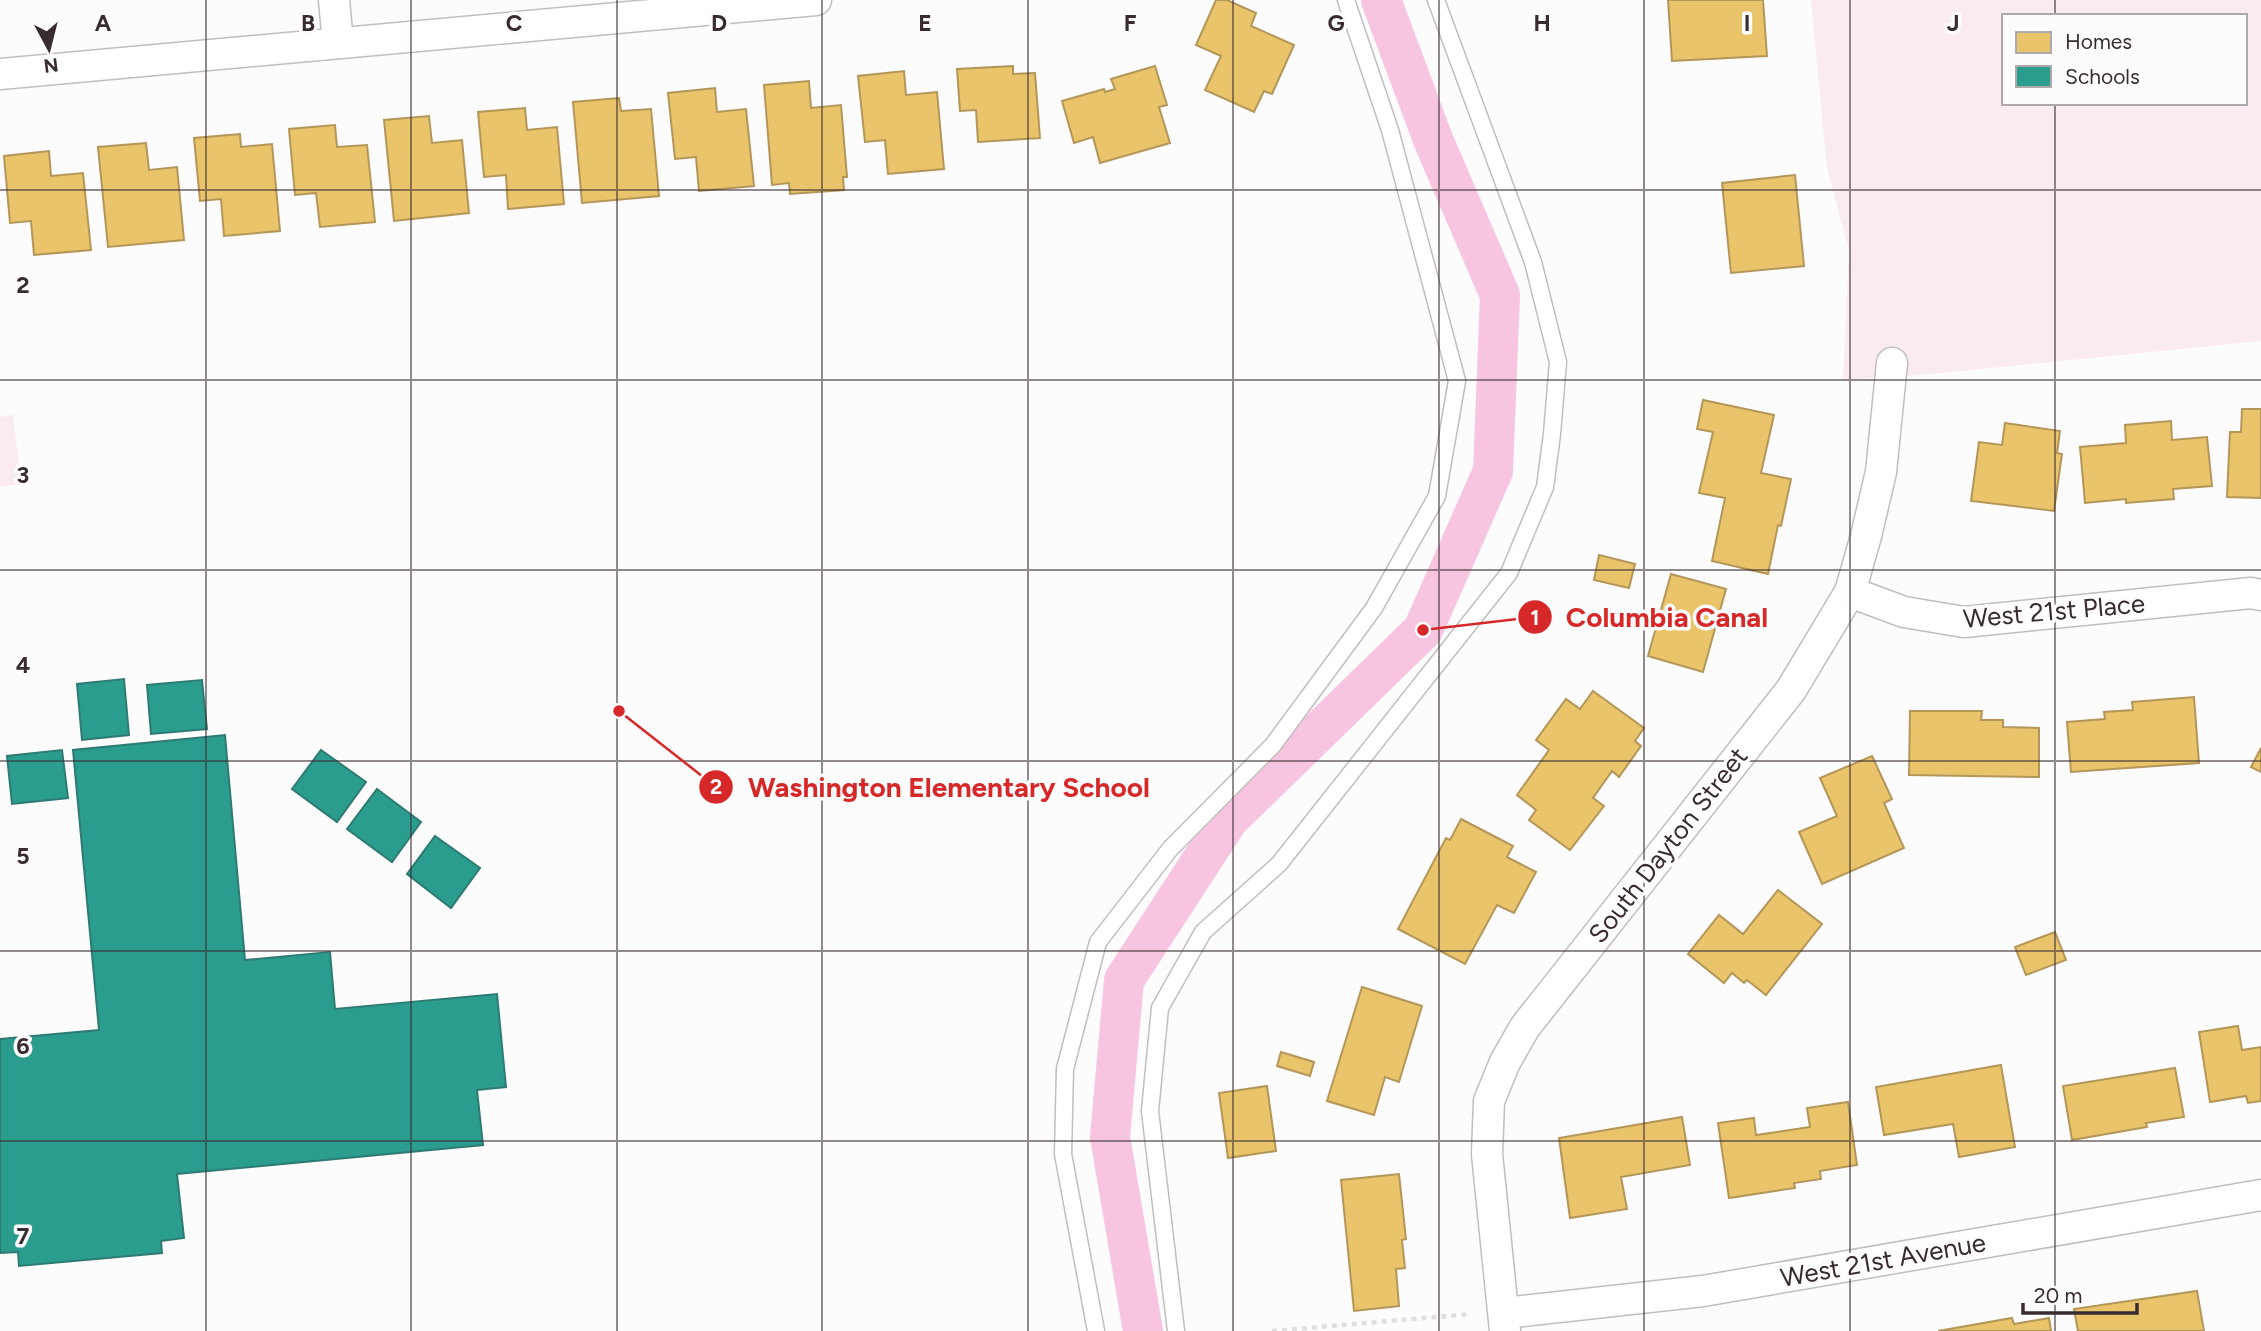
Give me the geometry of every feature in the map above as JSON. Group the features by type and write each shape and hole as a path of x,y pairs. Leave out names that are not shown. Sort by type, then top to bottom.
{"street":[{"path":"334,0 338,43"},
{"path":"0,74 816,0"},
{"name":"South Dayton Street","path":"1504,1322 1487,1154 1489,1101 1504,1062 1525,1027 1791,690 1850,592 1881,472 1892,363"},
{"name":"West 21st Place","path":"1850,592 1904,612 1964,622 2251,593 2261,595"},
{"name":"West 21st Avenue","path":"1504,1322 1703,1291 2261,1195"}],"lane":[{"path":"1096,1331 1063,1154 1065,1069 1098,942 1170,849 1273,745 1374,608 1437,496 1457,381 1390,130 1346,0"},
{"path":"1175,1331 1150,1111 1160,1008 1203,932 1279,864 1509,573 1545,487 1558,362 1533,262 1436,0"}],"path":[{"path":"1272,1331 1462,1314 1504,1322"}],"shaded area":[{"path":"1811,0 2261,0 2261,341 1931,374 1843,380 1849,251 1827,168"},
{"path":"13,415 21,484 0,487 0,417"}],"building: Homes":[{"path":"1216,0 1227,0 1256,13 1251,26 1294,45 1272,94 1264,91 1254,112 1205,90 1221,56 1196,45"},
{"path":"1668,0 1763,0 1767,56 1672,61"},
{"path":"1013,66 1013,74 1035,73 1040,138 978,142 976,110 960,111 957,69"},
{"path":"1155,66 1167,105 1159,107 1170,143 1100,163 1093,137 1074,143 1062,101 1104,89 1105,92 1115,89 1111,79"},
{"path":"904,71 906,95 937,92 944,169 888,174 885,140 865,142 858,76"},
{"path":"809,81 811,108 841,105 847,177 843,177 844,190 790,194 789,183 772,185 764,85"},
{"path":"715,88 717,112 746,109 754,186 699,191 696,157 675,159 668,93"},
{"path":"619,98 621,111 651,109 659,196 582,203 573,102"},
{"path":"525,108 527,130 557,127 564,204 508,209 506,175 484,177 478,112"},
{"path":"429,116 432,143 462,140 469,213 394,221 384,120"},
{"path":"335,125 337,147 367,145 375,222 320,227 316,193 295,195 289,129"},
{"path":"240,134 241,147 272,144 280,231 224,236 221,199 200,201 194,138"},
{"path":"146,143 149,170 177,167 184,240 108,247 98,147"},
{"path":"49,151 51,176 83,173 91,250 34,255 31,221 10,223 4,156"},
{"path":"1795,175 1804,266 1731,273 1722,183"},
{"path":"1703,400 1774,415 1761,473 1791,479 1768,574 1712,561 1725,498 1699,493 1713,432 1697,429"},
{"path":"2242,409 2261,409 2261,498 2227,497 2230,432 2241,432"},
{"path":"2171,421 2172,440 2207,437 2212,486 2173,489 2174,499 2126,503 2126,499 2085,503 2080,447 2126,443 2125,425"},
{"path":"2005,423 2060,431 2057,453 2062,454 2054,511 1971,501 1979,442 2002,445"},
{"path":"1599,555 1635,564 1629,588 1594,580"},
{"path":"1671,574 1726,589 1703,672 1648,656"},
{"path":"1593,691 1644,728 1635,741 1641,746 1619,777 1612,771 1593,798 1604,806 1570,850 1529,820 1536,810 1517,795 1549,750 1536,740 1566,699 1580,709"},
{"path":"2194,697 2199,763 2071,772 2067,722 2105,719 2104,712 2133,710 2132,702"},
{"path":"1910,711 1982,711 1981,720 2003,720 2003,727 2039,728 2039,777 1909,775"},
{"path":"2261,748 2261,772 2251,767"},
{"path":"1872,756 1892,799 1884,803 1904,848 1822,884 1799,832 1837,816 1820,778"},
{"path":"1461,819 1513,846 1507,857 1536,872 1514,913 1497,905 1465,964 1398,929 1446,838 1450,840"},
{"path":"1778,890 1822,924 1766,995 1747,980 1744,983 1732,973 1724,983 1688,954 1719,915 1743,934"},
{"path":"2055,932 2066,960 2026,975 2015,947"},
{"path":"1362,987 1422,1006 1399,1082 1385,1077 1374,1115 1327,1101"},
{"path":"2238,1026 2242,1050 2261,1047 2261,1101 2248,1103 2246,1096 2210,1102 2199,1032"},
{"path":"1281,1052 1314,1062 1310,1076 1277,1066"},
{"path":"2001,1065 2015,1147 1959,1157 1953,1124 1884,1135 1876,1087"},
{"path":"2175,1068 2184,1117 2146,1123 2147,1127 2072,1140 2063,1086"},
{"path":"1267,1086 1276,1151 1228,1158 1219,1093"},
{"path":"1848,1102 1857,1165 1820,1171 1821,1179 1794,1183 1795,1188 1729,1198 1718,1123 1754,1118 1756,1135 1810,1127 1807,1108"},
{"path":"1682,1117 1690,1165 1621,1177 1627,1209 1570,1218 1559,1138"},
{"path":"1399,1174 1406,1239 1402,1240 1405,1268 1396,1269 1399,1306 1354,1311 1341,1180"},
{"path":"2197,1291 2204,1331 2078,1331 2074,1309"},
{"path":"2012,1318 2014,1324 2049,1318 2051,1331 1938,1331"}],"building: Schools":[{"path":"124,679 129,735 82,740 77,684"},
{"path":"202,680 207,729 151,734 147,685"},
{"path":"225,735 245,960 330,952 335,1009 497,994 506,1087 477,1090 483,1145 177,1174 184,1238 161,1241 162,1253 19,1266 18,1252 0,1253 0,1039 99,1030 73,750"},
{"path":"62,750 68,798 12,804 7,756"},
{"path":"321,750 366,782 337,822 292,789"},
{"path":"377,789 421,822 392,862 347,829"},
{"path":"435,836 480,868 451,908 407,874"}],"waterway":[{"path":"1143,1331 1110,1137 1124,980 1228,820 1423,630 1493,471 1500,295 1434,142 1381,0"}],"place":[{"name":"Columbia Canal","path":"1423,630"},
{"name":"Washington Elementary School","path":"619,711"}]}
